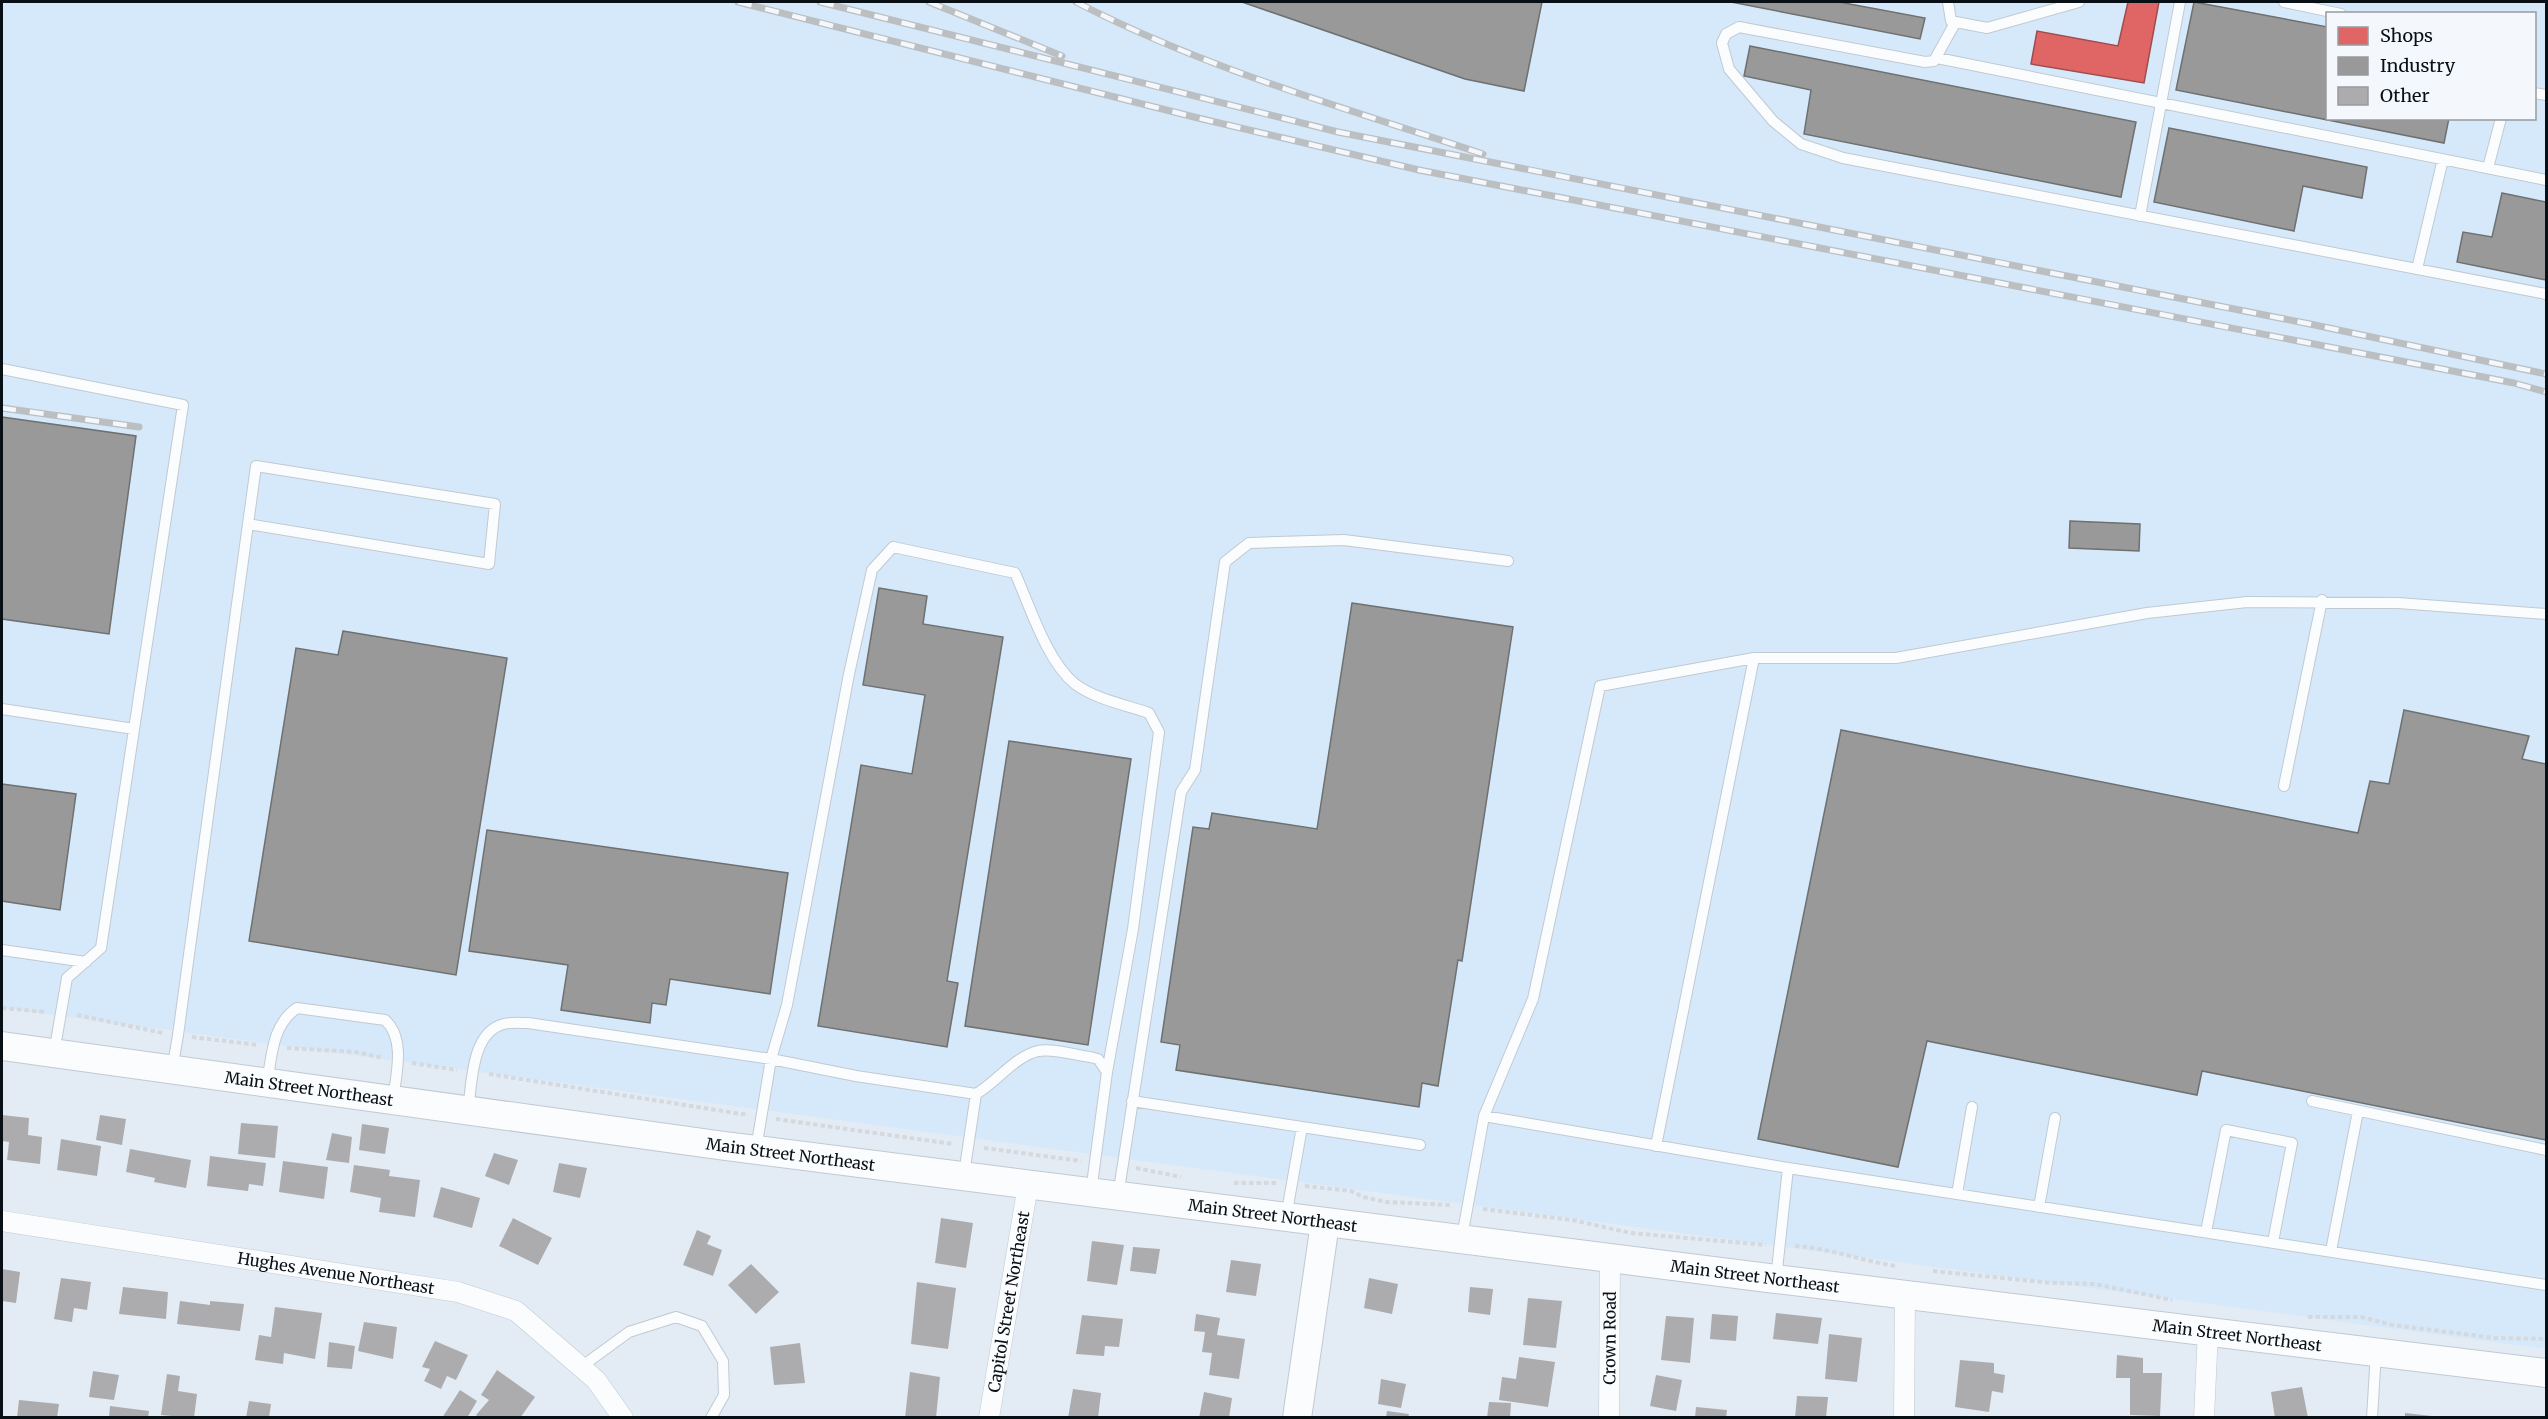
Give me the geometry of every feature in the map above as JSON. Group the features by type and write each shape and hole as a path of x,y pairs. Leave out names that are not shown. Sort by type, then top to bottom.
{"street":[{"name":"Main Street Northeast","path":"2,1046 756,1150 1776,1279 1904,1281 2208,1332 2547,1373"},
{"name":"Capitol Street Northeast","path":"989,1418 1028,1185"},
{"name":"Hughes Avenue Northeast","path":"2,1221 458,1292 516,1311 596,1380 623,1418"},
{"path":"1297,1418 1325,1223"},
{"name":"Crown Road","path":"1609,1418 1610,1258"},
{"path":"1904,1281 1904,1418"},
{"path":"2204,1418 2208,1332"}],"lane":[{"path":"1948,2 1948,13 1955,23 1987,28 2079,2"},
{"path":"2140,216 2181,2"},
{"path":"2284,2 2332,12"},
{"path":"1936,58 1955,23"},
{"path":"2547,180 1936,58 1925,62 1739,27 1726,34 1722,43 1729,69 1773,121 1801,144 1844,158 2547,294"},
{"path":"2488,168 2500,120"},
{"path":"2417,269 2443,159"},
{"path":"2,369 183,405 101,948 67,978 54,1054"},
{"path":"172,1070 256,466 495,504 489,564 248,524"},
{"path":"1104,1194 1121,1166 1181,792 1195,770 1225,562 1249,543 1344,540 1508,561"},
{"path":"756,1150 771,1059 787,1005 849,674 872,570 893,547 1015,573 1055,660 1076,684 1108,700 1149,713 1159,732 1133,929 1107,1072 1095,1163 1104,1194"},
{"path":"2284,786 2322,600"},
{"path":"1462,1240 1484,1116 1533,999 1600,686 1754,658 1896,658 2147,613 2247,602 2322,600 2398,603 2547,614"},
{"path":"1656,1146 1754,658"},
{"path":"2,709 134,729"},
{"path":"2,950 86,962"},
{"path":"267,1083 273,1047 281,1024 286,1015 297,1008 385,1020 392,1026 398,1041 393,1100"},
{"path":"468,1111 476,1055 488,1032 504,1024 528,1023 771,1059 856,1076 976,1094"},
{"path":"964,1176 976,1094 1017,1062 1040,1051 1098,1059 1107,1072"},
{"path":"1132,1101 1420,1145"},
{"path":"2312,1101 2547,1150"},
{"path":"1958,1194 1972,1107"},
{"path":"2331,1251 2358,1111"},
{"path":"1484,1116 1788,1168 2547,1285"},
{"path":"2039,1207 2055,1118"},
{"path":"1286,1218 1302,1127"},
{"path":"2206,1232 2226,1130 2292,1143 2273,1242"},
{"path":"1776,1279 1788,1168"},
{"path":"581,1367 629,1332 676,1317 702,1326 723,1361 724,1395 711,1418"},
{"path":"2372,1418 2376,1352"}],"path":[{"path":"2,1008 92,1016 140,1029 273,1047 356,1052 762,1117 1095,1163"},
{"path":"1121,1166 1186,1178"},
{"path":"1229,1182 1292,1184 1351,1191 1363,1197 1388,1202 1468,1207 1572,1220 1631,1233 1816,1248 1863,1261 1904,1281"},
{"path":"1924,1270 2052,1283 2095,1284 2179,1302"},
{"path":"2296,1316 2361,1317 2393,1325 2483,1337 2547,1339"}],"shaded area":[{"path":"2,2 2546,2 2546,1349 2,1008"}],"building: Shops":[{"path":"2128,2 2159,2 2144,83 2031,64 2037,31 2118,46"}],"building: Industry":[{"path":"1242,2 1542,2 1524,91 1465,79"},
{"path":"1731,2 1839,2 1925,18 1920,39"},
{"path":"2194,2 2326,27 2326,120 2176,90"},
{"path":"1750,46 2136,122 2121,197 1804,134 1811,90 1744,76"},
{"path":"2328,120 2449,120 2444,143"},
{"path":"2169,128 2367,167 2362,198 2303,186 2294,231 2154,202"},
{"path":"2502,193 2546,202 2546,280 2457,262 2463,232 2492,237"},
{"path":"2,417 136,436 109,634 2,619"},
{"path":"2070,521 2140,524 2139,551 2069,548"},
{"path":"879,588 927,596 923,624 1003,637 947,981 958,983 947,1047 818,1026 861,765 912,774 925,695 863,685"},
{"path":"1352,603 1513,627 1462,961 1458,960 1438,1086 1422,1083 1419,1107 1176,1070 1180,1045 1161,1042 1193,827 1209,829 1212,813 1317,829"},
{"path":"343,631 507,658 456,975 249,941 296,648 338,655"},
{"path":"2404,710 2529,736 2522,759 2546,764 2546,1140 2202,1071 2197,1095 1927,1041 1898,1167 1758,1139 1841,730 2358,833 2370,781 2389,784"},
{"path":"1009,741 1131,759 1088,1045 965,1026"},
{"path":"2,784 76,794 60,910 2,901"},
{"path":"487,830 788,873 770,994 670,979 666,1005 652,1003 650,1023 561,1010 568,965 469,951"}],"building: Other":[{"path":"2,1115 29,1118 28,1135 42,1137 40,1164 7,1160 9,1142 2,1141"},
{"path":"100,1115 126,1119 122,1145 96,1140"},
{"path":"241,1123 278,1126 275,1158 238,1154"},
{"path":"362,1124 389,1128 385,1154 359,1150"},
{"path":"332,1133 352,1137 349,1163 326,1160"},
{"path":"61,1139 101,1146 97,1176 57,1170"},
{"path":"130,1149 191,1160 186,1188 154,1182 155,1178 126,1172"},
{"path":"494,1153 518,1160 509,1185 485,1176"},
{"path":"210,1156 266,1163 263,1186 249,1184 248,1191 207,1186"},
{"path":"283,1161 328,1167 324,1199 279,1192"},
{"path":"559,1163 587,1168 580,1198 553,1192"},
{"path":"354,1165 390,1170 389,1176 420,1180 415,1217 379,1212 381,1198 350,1192"},
{"path":"441,1187 480,1198 472,1228 433,1217"},
{"path":"513,1218 552,1238 538,1265 499,1246"},
{"path":"941,1218 973,1223 966,1268 935,1263"},
{"path":"697,1230 711,1236 707,1244 722,1250 713,1276 683,1265"},
{"path":"1092,1241 1124,1245 1117,1285 1087,1281"},
{"path":"1133,1247 1160,1249 1156,1274 1130,1271"},
{"path":"1231,1260 1261,1264 1256,1296 1226,1292"},
{"path":"751,1264 779,1292 756,1314 728,1285"},
{"path":"2,1269 20,1272 16,1303 2,1301"},
{"path":"61,1278 91,1282 87,1310 74,1308 72,1322 54,1319"},
{"path":"1369,1278 1398,1284 1392,1314 1364,1308"},
{"path":"917,1282 956,1288 948,1349 911,1344"},
{"path":"123,1287 168,1292 166,1319 119,1314"},
{"path":"1470,1287 1493,1289 1490,1315 1468,1312"},
{"path":"1528,1298 1562,1301 1556,1348 1523,1345"},
{"path":"180,1301 210,1305 210,1301 244,1304 240,1331 177,1324"},
{"path":"275,1307 322,1313 315,1359 284,1353 283,1364 255,1360 259,1335 271,1337"},
{"path":"1776,1313 1822,1318 1818,1344 1773,1339"},
{"path":"1196,1314 1220,1318 1217,1335 1245,1339 1239,1379 1209,1375 1212,1353 1202,1352 1205,1332 1194,1331"},
{"path":"1712,1314 1738,1316 1736,1341 1710,1339"},
{"path":"1082,1315 1123,1319 1119,1347 1105,1346 1104,1356 1076,1354"},
{"path":"1666,1316 1694,1318 1690,1363 1661,1360"},
{"path":"364,1322 397,1327 393,1359 358,1351"},
{"path":"1829,1334 1862,1338 1857,1382 1825,1379"},
{"path":"435,1341 468,1355 456,1380 447,1376 441,1389 424,1381 430,1369 422,1367"},
{"path":"329,1342 355,1346 352,1369 327,1367"},
{"path":"800,1343 805,1383 774,1385 770,1347"},
{"path":"2117,1355 2143,1358 2143,1373 2162,1373 2160,1416 2130,1415 2130,1378 2116,1378"},
{"path":"1519,1357 1555,1362 1548,1407 1499,1400 1502,1377 1516,1379"},
{"path":"1960,1360 1994,1363 1994,1373 2005,1375 2003,1393 1992,1391 1989,1412 1955,1407"},
{"path":"497,1370 535,1397 520,1418 480,1418 476,1415 489,1400 481,1395"},
{"path":"93,1371 119,1375 114,1400 89,1397"},
{"path":"910,1372 940,1377 936,1418 905,1418"},
{"path":"167,1374 180,1376 178,1391 197,1394 194,1418 161,1415"},
{"path":"1656,1375 1682,1380 1676,1411 1650,1406"},
{"path":"1381,1379 1406,1384 1401,1408 1378,1404"},
{"path":"2302,1387 2308,1418 2275,1418 2271,1392"},
{"path":"1073,1389 1101,1393 1098,1418 1068,1418"},
{"path":"460,1390 477,1401 467,1418 442,1418"},
{"path":"1204,1392 1232,1398 1229,1418 1199,1418"},
{"path":"1797,1396 1828,1397 1826,1418 1795,1418"},
{"path":"19,1400 59,1404 57,1418 17,1418"},
{"path":"249,1401 271,1404 269,1418 246,1418"},
{"path":"1489,1402 1511,1403 1510,1418 1487,1418"},
{"path":"110,1406 149,1411 148,1418 109,1418"},
{"path":"1696,1407 1727,1410 1726,1418 1695,1418"},
{"path":"1387,1411 1409,1414 1408,1418 1386,1418"},
{"path":"2405,1413 2432,1416 2432,1418 2405,1418"}],"railway":[{"path":"738,2 1198,118 1419,170 2514,383 2546,392"},
{"path":"820,2 1338,132 2310,324 2546,374"},
{"path":"929,2 1062,56"},
{"path":"1076,2 1175,48 1225,67 1483,154"},
{"path":"2,408 139,427"}]}
